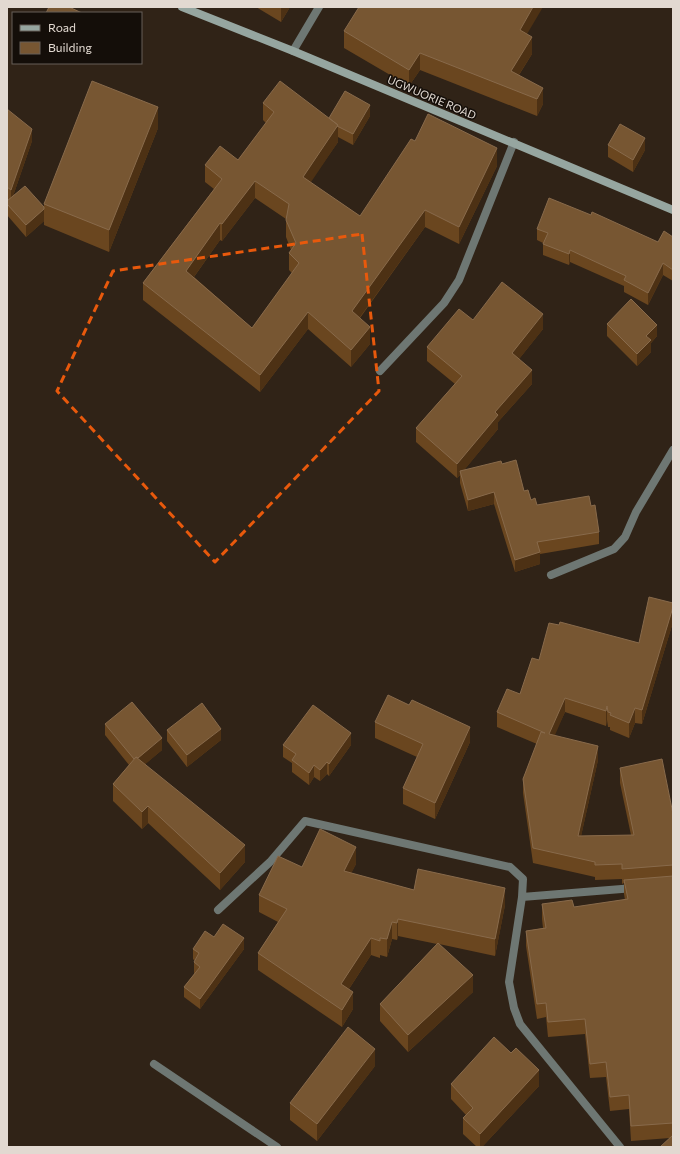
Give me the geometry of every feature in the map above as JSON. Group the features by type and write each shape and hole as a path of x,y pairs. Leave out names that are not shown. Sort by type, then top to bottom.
{"street":[{"name":"UGWUORIE ROAD","path":"182,7 514,142 673,210"},
{"path":"293,51 319,7"},
{"path":"380,371 444,303 459,280 514,142"},
{"path":"551,575 614,549 625,537 636,512 673,450"},
{"path":"218,910 270,862 305,822 510,867 523,879 522,897 509,982 514,1008 520,1024 620,1147"},
{"path":"522,897 641,888"},
{"path":"154,1064 278,1147"}],"highlighted area":[{"path":"362,234 379,391 215,562 57,391 113,271"}],"building":[{"path":"49,7 69,7 80,12 46,12"},
{"path":"359,7 533,7 520,30 532,37 511,71 543,88 537,99 420,53 409,70 344,31"},
{"path":"92,81 158,107 109,230 44,204"},
{"path":"280,81 338,125 303,177 360,216 411,139 415,141 428,114 497,148 459,227 425,210 352,311 370,327 351,350 308,312 260,375 143,283 222,179 205,165 220,146 238,160 274,112 263,103","holes":["255,181 289,204 286,220 296,243 289,253 299,263 252,328 186,271 220,223 222,224"]},
{"path":"345,91 370,105 353,134 337,126 338,125 329,118"},
{"path":"7,109 32,129 11,190 7,187"},
{"path":"620,124 645,138 633,160 608,145"},
{"path":"25,186 44,207 44,209 26,225 7,204 7,201"},
{"path":"549,198 591,215 592,212 658,242 664,231 673,237 673,270 663,263 648,293 624,280 626,276 570,250 569,254 543,244 548,233 537,229"},
{"path":"502,282 543,314 512,353 532,370 495,412 498,415 457,464 416,428 462,376 427,347 459,309 473,320"},
{"path":"631,299 657,325 646,336 651,340 637,354 607,324"},
{"path":"516,460 524,491 528,490 531,500 535,498 537,505 589,496 591,506 595,505 599,532 537,542 540,552 515,560 494,492 468,500 460,471 501,461 502,464"},
{"path":"649,597 673,603 673,607 642,710 635,708 629,723 610,715 611,713 608,712 607,706 606,711 565,698 549,734 598,746 578,836 634,835 620,768 662,759 673,814 673,865 622,869 622,864 595,865 595,862 533,848 523,779 541,732 545,733 497,712 507,689 520,694 532,658 539,660 549,623 559,625 560,622 639,643"},
{"path":"388,695 409,705 412,700 470,727 435,803 403,788 423,744 375,722"},
{"path":"132,702 162,738 138,758 136,757 134,759 105,724"},
{"path":"202,703 221,729 187,755 167,730"},
{"path":"313,705 351,733 329,764 327,762 320,770 314,765 309,773 292,760 296,754 283,745"},
{"path":"136,757 245,845 220,873 148,806 142,812 113,784"},
{"path":"320,829 356,847 344,871 414,890 418,869 505,888 495,939 398,919 397,923 392,922 387,939 380,938 380,941 371,938 341,984 353,992 342,1010 258,953 287,909 259,895 278,856 302,867"},
{"path":"673,876 673,1123 631,1126 629,1095 610,1097 606,1062 590,1064 585,1019 548,1022 546,1003 537,1004 526,931 546,928 542,904 572,900 574,907 628,899 624,880"},
{"path":"223,924 244,938 200,999 184,987 200,967 194,962 199,953 193,949 205,931 214,937"},
{"path":"438,943 473,975 408,1035 380,1004"},
{"path":"348,1027 375,1049 317,1124 290,1103"},
{"path":"494,1037 511,1053 516,1048 539,1070 480,1134 463,1118 473,1108 451,1084"},
{"path":"673,1135 673,1147 660,1147"}]}
